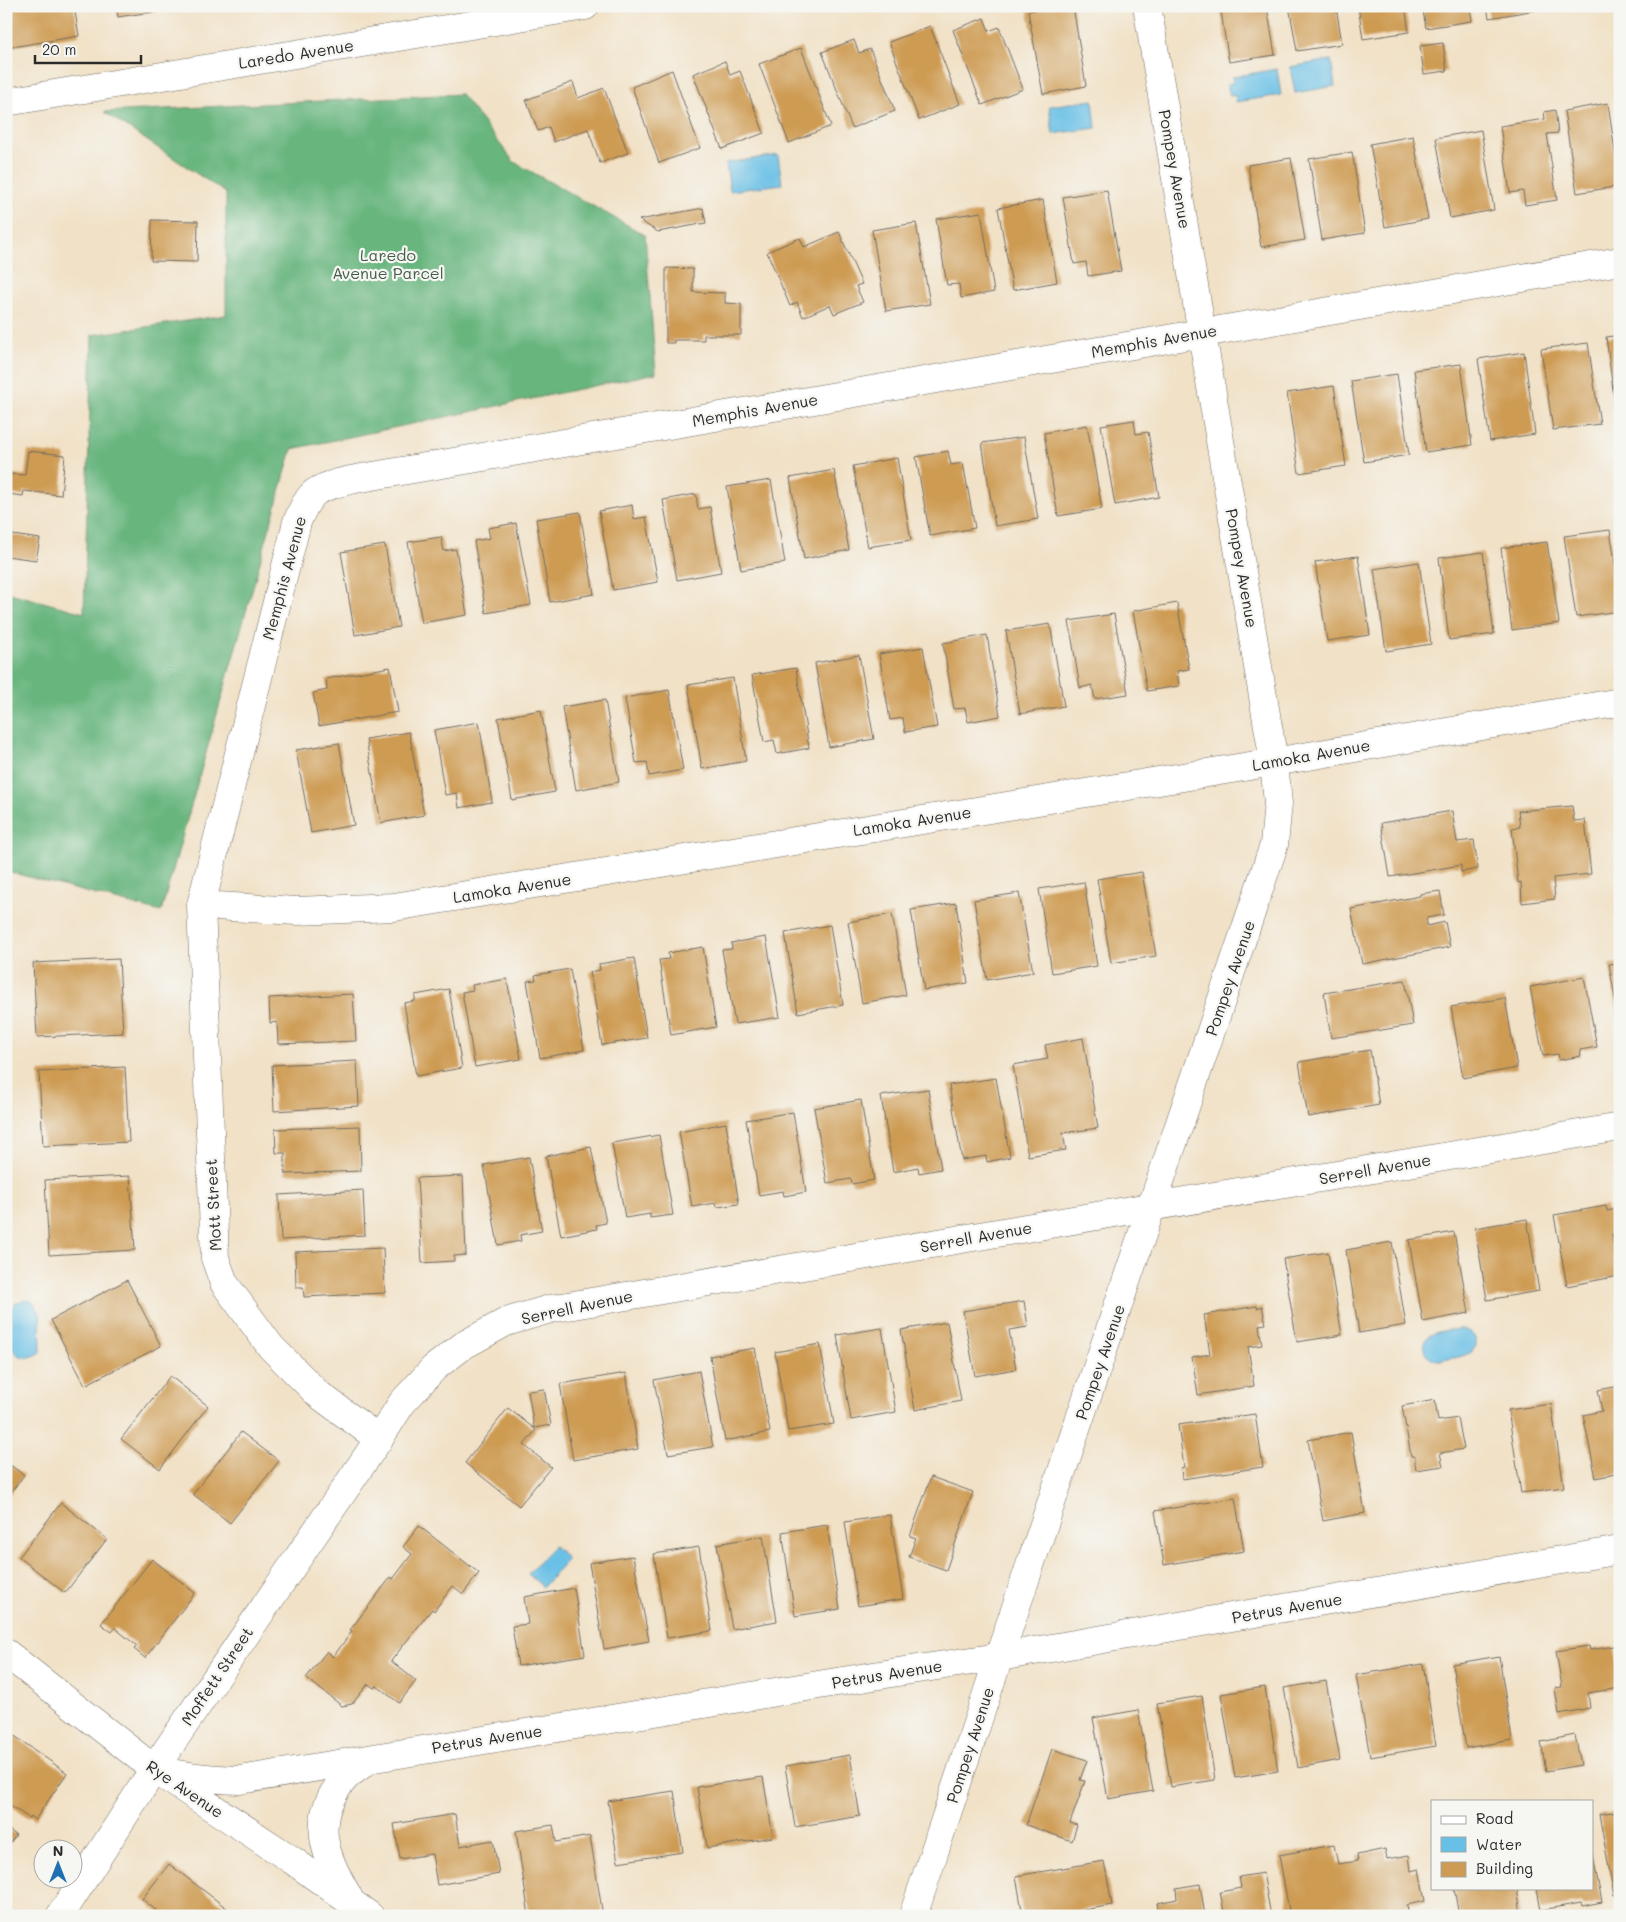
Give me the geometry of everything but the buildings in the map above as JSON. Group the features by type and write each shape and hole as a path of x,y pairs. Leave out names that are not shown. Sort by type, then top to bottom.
{"street":[{"name":"Laredo Avenue","path":"6,102 585,6"},
{"name":"Pompey Avenue","path":"913,1916 1274,845 1278,803 1274,762 1147,6"},
{"name":"Memphis Avenue","path":"201,905 297,522 314,492 340,482 367,476 1620,262"},
{"name":"Lamoka Avenue","path":"201,905 296,910 394,907 1274,762 1620,702"},
{"name":"Mott Street","path":"201,905 215,1258 224,1283 271,1348 318,1394 379,1439"},
{"name":"Serrell Avenue","path":"379,1439 402,1403 434,1368 464,1344 506,1322 550,1309 1620,1127"},
{"name":"Moffett Street","path":"60,1916 154,1769 379,1439"},
{"name":"Petrus Avenue","path":"154,1769 208,1779 240,1780 912,1669 999,1657 1620,1550"},
{"name":"Rye Avenue","path":"6,1653 154,1769 292,1860 360,1909"},
{"path":"360,1909 329,1861 324,1844 323,1826 332,1796 346,1777 370,1759"}],"green space":[{"name":"Laredo Avenue Parcel","path":"461,94 514,162 645,235 656,373 292,449 161,912 6,871 6,592 84,613 92,335 226,315 226,193 104,112"}],"water":[{"path":"1331,60 1335,86 1295,93 1290,67"},
{"path":"1277,69 1281,95 1236,102 1235,95 1230,96 1227,84 1233,83 1232,77"},
{"path":"1093,100 1096,128 1053,134 1049,106"},
{"path":"778,155 782,184 730,191 726,163"},
{"path":"24,1300 32,1301 40,1313 41,1352 29,1357 21,1356 14,1351 11,1338 11,1309 17,1302"},
{"path":"1461,1329 1469,1332 1475,1338 1476,1345 1471,1352 1441,1360 1428,1356 1424,1350 1424,1342 1430,1335"},
{"path":"554,1546 568,1559 543,1587 528,1574"}]}
